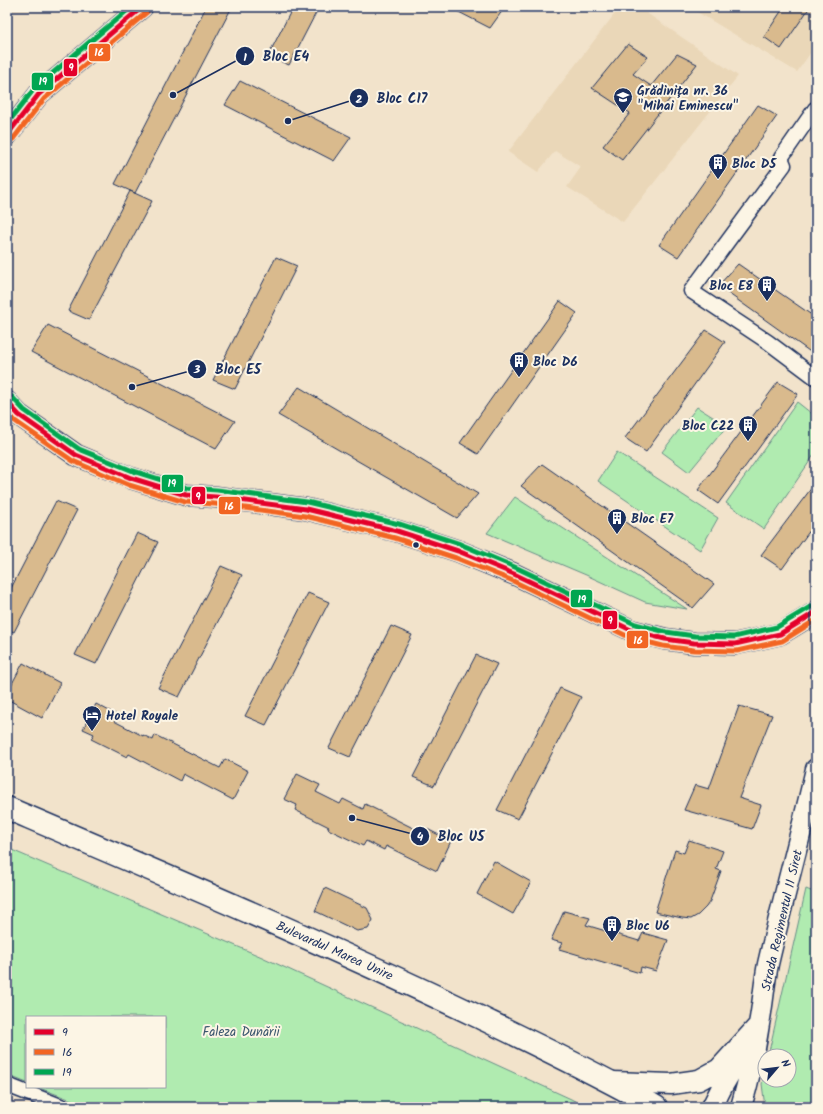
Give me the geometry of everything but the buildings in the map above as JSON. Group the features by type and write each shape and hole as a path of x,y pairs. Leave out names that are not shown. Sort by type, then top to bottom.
{"main road":[{"name":"Bulevardul Marea Unire","path":"7,808 249,912 388,974 612,1082 656,1107"}],"street":[{"path":"7,135 39,94 142,7"},
{"path":"816,110 815,109 781,158 784,166 691,291 768,342 816,378"},
{"path":"7,402 19,415 76,454 131,478 186,495 216,497 306,509 398,531 458,551 514,574 633,631 665,639 694,643 734,644 780,634 816,612"},
{"path":"788,630 816,626"},
{"name":"Strada Regimentul 11 Siret","path":"759,1025 771,952 816,769"},
{"path":"612,1082 671,1084 699,1080 719,1068 759,1025"},
{"path":"712,1107 722,1087 759,1025"},
{"path":"741,1107 746,1090 759,1025"},
{"path":"754,1107 759,1025"},
{"path":"7,1085 63,1107"}],"shaded area":[{"name":"Grădinița nr. 36 \"Mihai Eminescu\"","path":"620,7 638,7 738,76 623,222 567,187 581,167 555,151 538,172 508,152"},
{"path":"689,7 816,7 816,45 797,72"}],"green space":[{"path":"797,402 816,417 816,452 764,529 726,503"},
{"path":"697,407 727,426 689,472 662,452"},
{"path":"617,452 718,518 700,550 598,481"},
{"path":"515,497 687,609 645,602 487,533"},
{"name":"Faleza Dunării","path":"7,848 262,957 586,1107 93,1107 40,1088 166,1088 166,1016 26,1016 26,1083 7,1075"},
{"path":"806,889 816,893 816,1107 765,1107 763,1088 797,1088 797,1048 770,1048"}],"transit line":[{"name":"19","path":"7,124 34,89 131,7"},
{"name":"9","path":"7,135 39,94 142,7"},
{"name":"16","path":"13,139 44,99 147,12"},
{"name":"19","path":"12,397 24,410 79,449 133,471 187,488 217,490 307,502 399,524 460,544 517,568 635,624 666,632 695,636 734,637 777,627 812,606"},
{"name":"9","path":"7,402 19,415 76,455 131,478 186,495 216,497 306,509 397,531 458,551 514,574 633,631 665,639 694,643 735,644 780,634 816,612"},
{"name":"16","path":"7,412 15,421 73,461 129,485 185,502 215,504 305,516 395,538 456,558 511,580 631,638 663,646 694,650 737,651 782,641 816,620"}],"place":[{"name":"Bloc E4","path":"173,95"},
{"name":"Grădinița nr. 36 \"Mihai Eminescu\"","path":"623,114"},
{"name":"Bloc C17","path":"288,121"},
{"name":"Bloc D5","path":"718,180"},
{"name":"Bloc E8","path":"767,302"},
{"name":"Bloc D6","path":"519,378"},
{"name":"Bloc E5","path":"132,387"},
{"name":"Bloc C22","path":"748,442"},
{"name":"Bloc E7","path":"617,535"},
{"name":"Hotel Royale","path":"92,732"},
{"name":"Bloc U5","path":"352,818"},
{"name":"Bloc U6","path":"612,942"}]}
